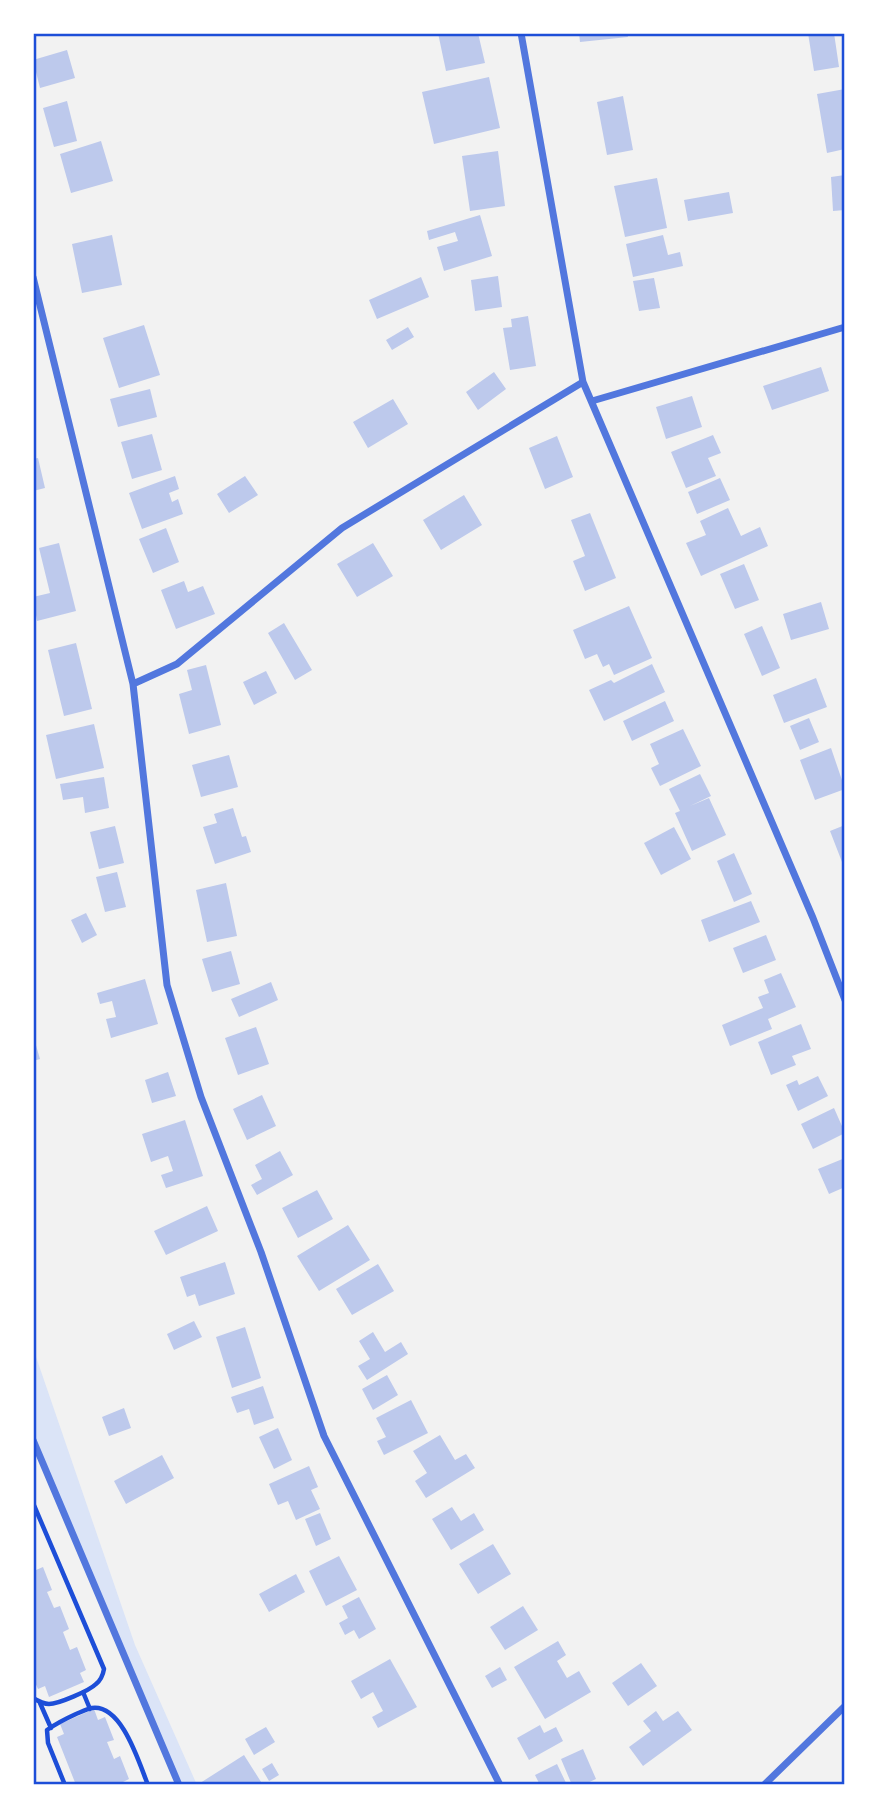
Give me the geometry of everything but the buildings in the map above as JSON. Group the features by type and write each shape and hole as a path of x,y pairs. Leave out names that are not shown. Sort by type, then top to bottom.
{"street":[{"path":"521,33 583,382 813,918 845,1000"},
{"path":"33,277 133,684 167,985 201,1097 261,1252 324,1436 500,1785"},
{"path":"592,401 845,327"},
{"path":"133,684 177,664 342,528 583,382"},
{"path":"33,1440 179,1785"},
{"path":"764,1785 845,1706"}],"path":[{"path":"33,1503 104,1669 96,1685 83,1692 51,1704 33,1698"},
{"path":"83,1692 90,1709"},
{"path":"40,1702 51,1728"},
{"path":"65,1785 47,1743 47,1730 59,1721 90,1709 101,1709 114,1716 127,1735 148,1785"}],"shaded area":[{"path":"33,1348 135,1645 197,1785 179,1785 33,1435"}]}
